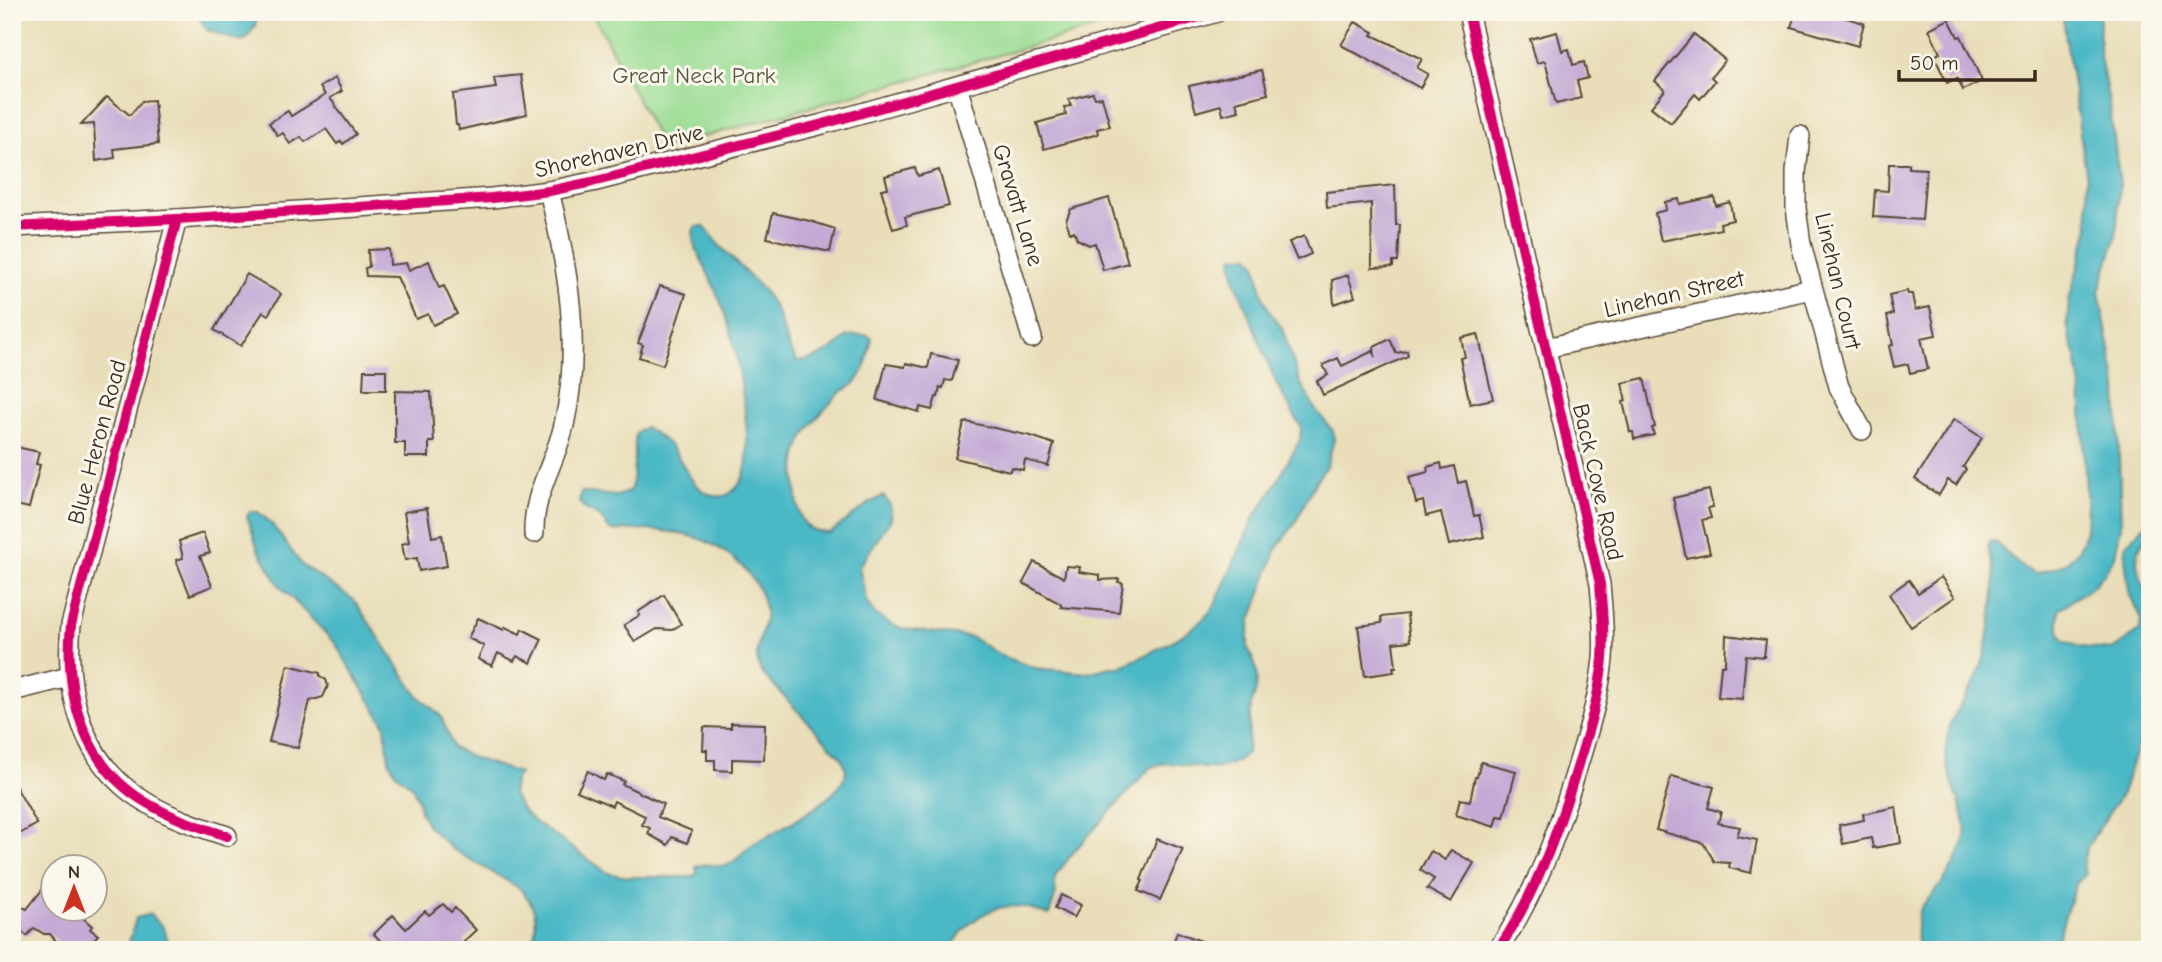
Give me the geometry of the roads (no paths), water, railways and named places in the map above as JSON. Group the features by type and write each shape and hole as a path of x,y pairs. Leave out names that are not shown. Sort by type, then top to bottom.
{"street":[{"name":"Shorehaven Drive","path":"12,228 492,198 549,191 810,127 1217,12"},
{"name":"Back Cove Road","path":"1468,12 1600,584 1604,620 1603,656 1594,714 1557,835 1541,875 1499,950"},
{"name":"Gravatt Lane","path":"957,86 1032,338"},
{"name":"Linehan Court","path":"1800,136 1796,208 1801,244 1839,387 1862,430"},
{"path":"534,533 536,500 563,427 572,364 568,286 561,238 549,191"},
{"name":"Blue Heron Road","path":"177,219 71,625 69,677 82,727 95,751 123,785 145,802 175,818 227,836"},
{"name":"Linehan Street","path":"1546,348 1812,289"},
{"path":"12,691 69,677"}],"water":[{"path":"196,12 257,12 255,26 246,39 238,41 207,30"},
{"path":"2062,12 2098,12 2099,51 2120,184 2116,237 2099,292 2117,386 2121,526 2115,556 2105,573 2092,587 2059,609 2059,630 2063,640 2080,647 2112,650 2140,631 2141,619 2129,593 2126,544 2150,520 2150,536 2139,549 2137,564 2150,595 2150,708 2122,793 2087,847 2083,863 2085,875 2075,885 2054,950 1917,950 1919,912 1948,874 1964,841 1964,820 1949,772 1946,749 1953,719 1977,677 1988,639 1994,579 1987,547 1991,541 1997,543 2019,565 2035,574 2067,562 2079,549 2085,529 2087,515 2081,388 2067,322 2069,301 2089,227 2087,179"},
{"path":"704,226 764,291 777,312 790,350 797,361 824,353 847,336 868,335 872,339 858,380 837,396 806,434 800,445 795,471 801,519 808,527 817,531 830,533 883,496 889,504 891,519 859,567 867,603 876,615 904,629 971,637 1002,656 1035,668 1087,673 1120,667 1183,635 1205,617 1214,607 1254,517 1300,440 1301,427 1277,385 1235,280 1232,257 1250,256 1256,264 1263,297 1282,328 1300,382 1315,409 1333,431 1334,440 1326,467 1295,523 1277,548 1251,620 1248,648 1257,676 1251,705 1247,753 1234,763 1221,767 1172,763 1150,768 1076,849 1056,875 1056,893 1049,915 1011,906 990,911 963,931 951,950 532,950 535,917 531,902 519,888 452,849 428,826 412,786 396,773 389,761 385,725 335,643 279,585 258,549 247,516 250,511 258,512 271,523 302,565 354,600 418,696 441,716 453,748 519,773 512,793 523,811 608,873 628,877 691,877 697,874 696,867 700,865 728,865 753,844 792,823 821,803 842,782 845,765 840,756 762,673 757,656 765,610 755,583 746,571 723,551 695,537 655,530 611,531 599,516 579,502 581,492 617,496 630,491 636,433 645,427 667,443 693,482 707,493 721,496 731,493 744,476 747,438 735,350 723,308 694,244 695,227"},
{"path":"150,914 163,927 171,950 127,950 136,918"}],"park label":[{"name":"Great Neck Park","path":"694,75"}]}
